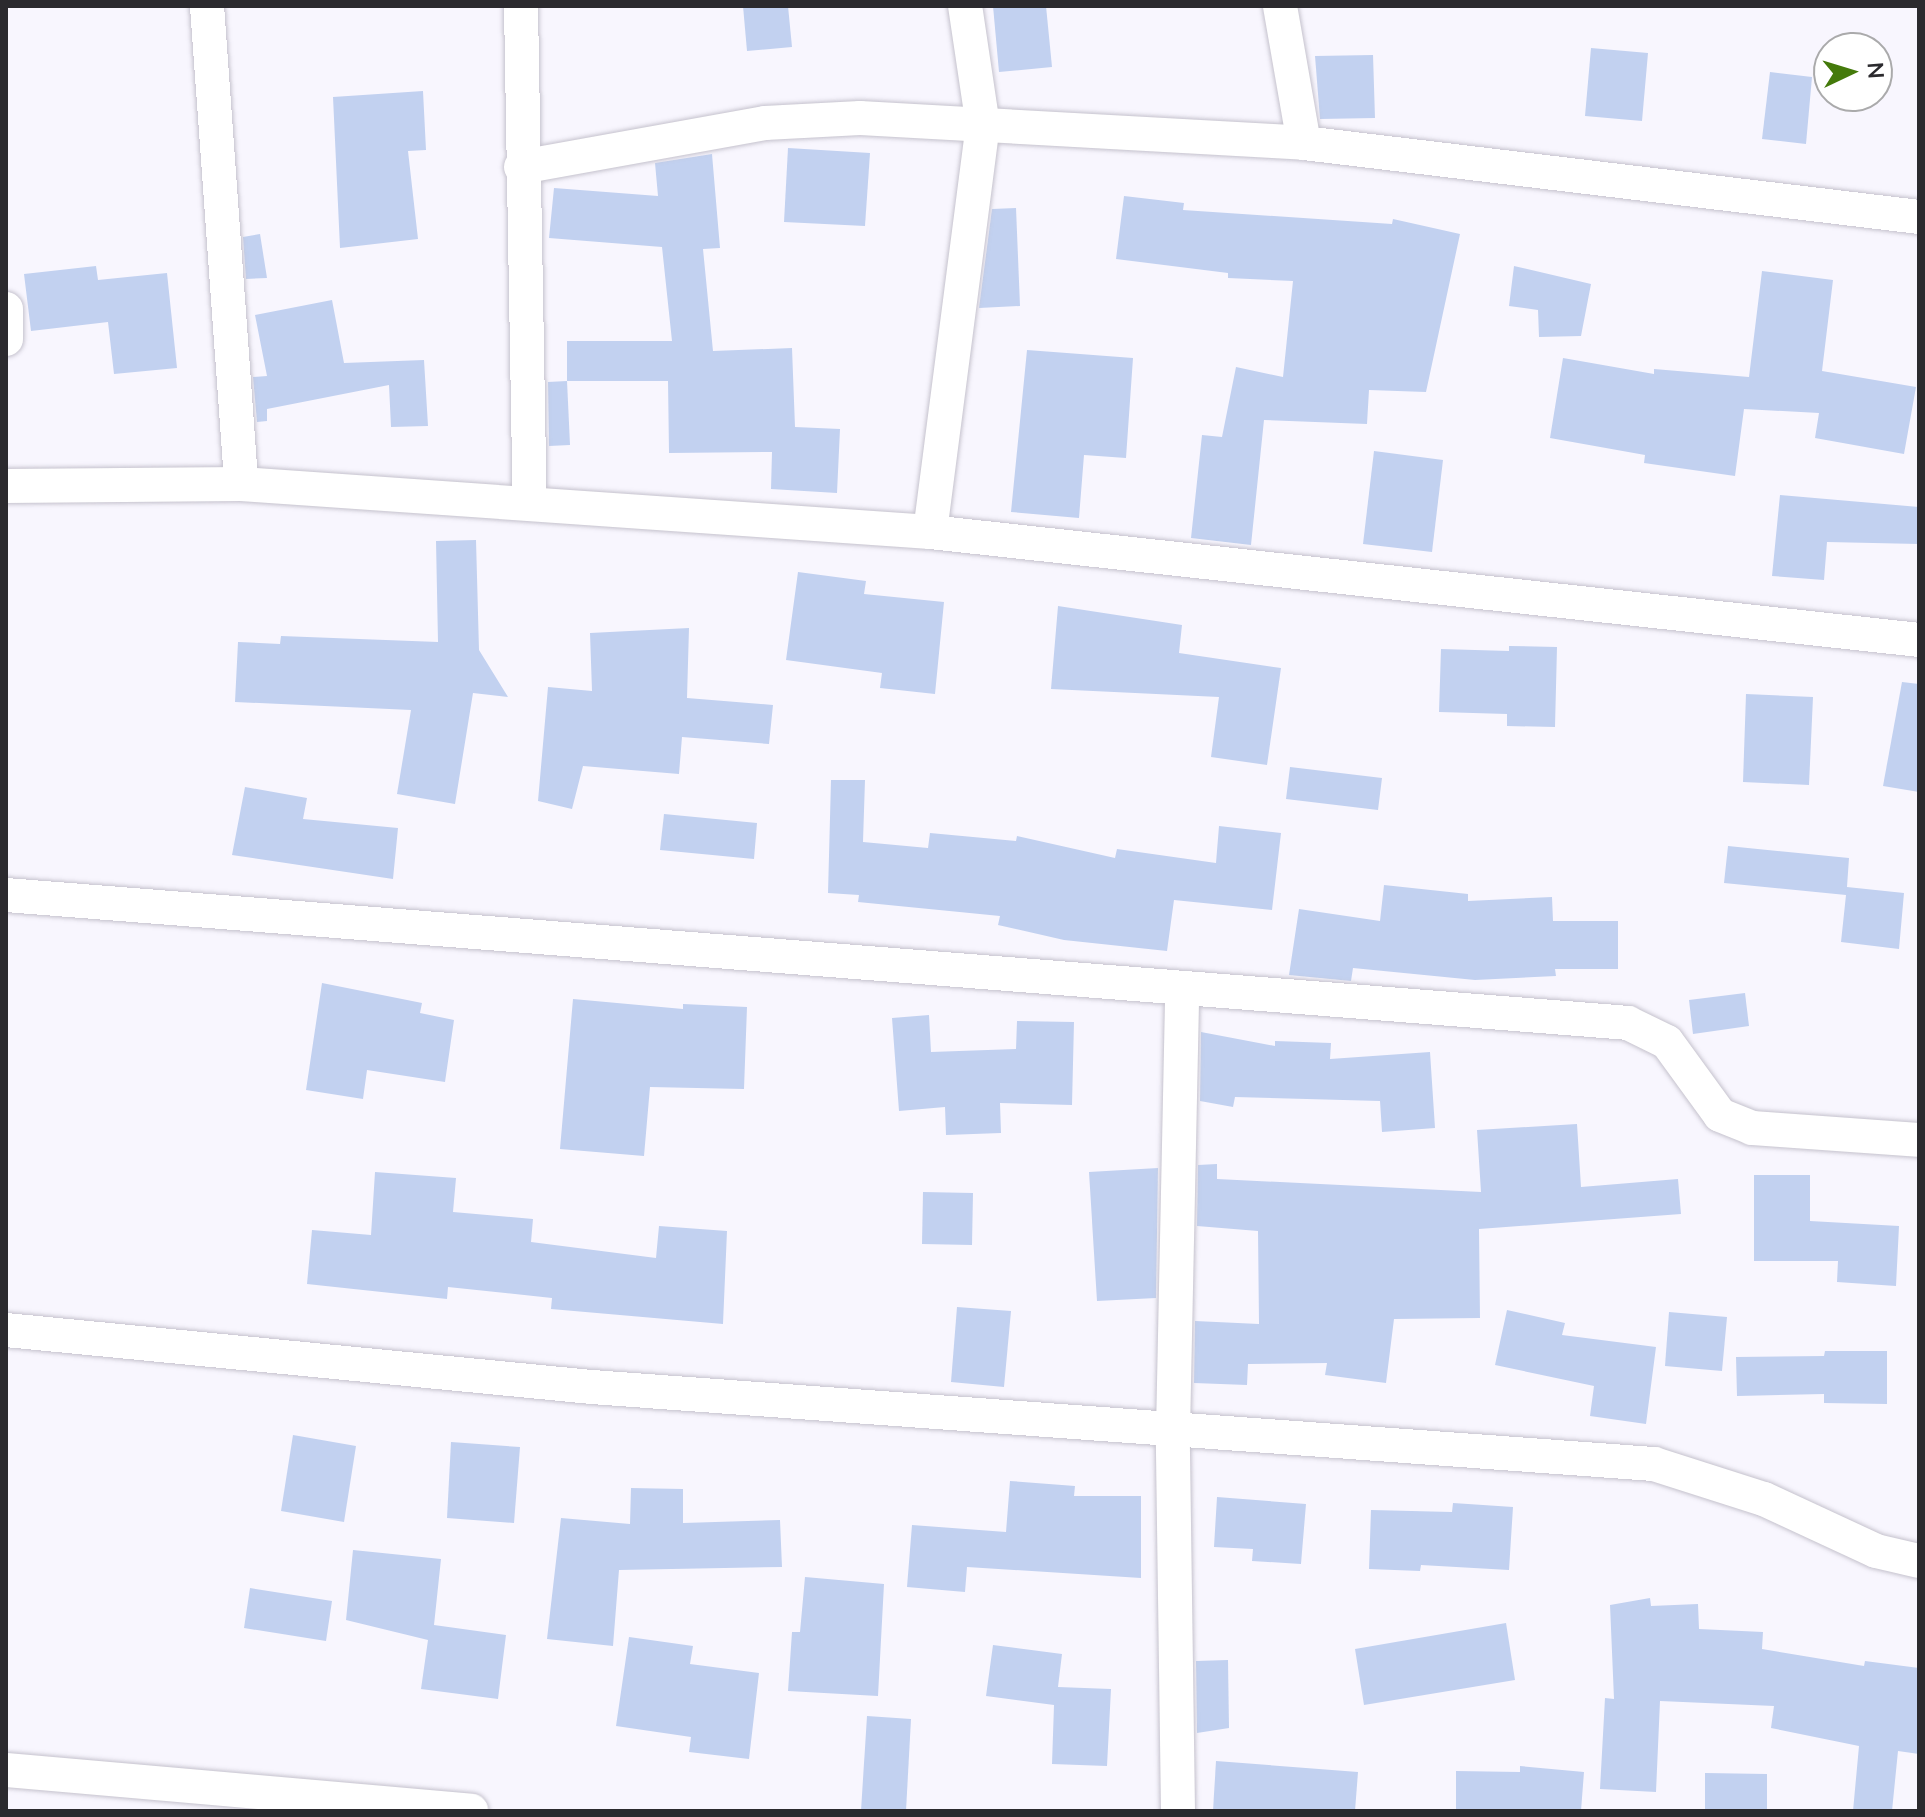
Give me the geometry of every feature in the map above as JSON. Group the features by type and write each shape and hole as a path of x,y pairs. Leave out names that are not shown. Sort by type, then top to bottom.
{"street":[{"path":"207,6 241,484"},
{"path":"521,6 521,167 530,501"},
{"path":"930,532 983,126 965,6"},
{"path":"1280,6 1304,143"},
{"path":"521,167 765,123 860,118 1304,143 1919,217"},
{"path":"6,309 6,339"},
{"path":"6,486 241,484 530,501 930,532 1919,640"},
{"path":"6,895 1628,1023 1667,1042 1720,1115 1741,1124 1919,1140"},
{"path":"1178,1811 1173,1431 1182,988"},
{"path":"6,1330 592,1387 1654,1464 1764,1499 1876,1551 1919,1561"},
{"path":"6,1770 471,1811"}],"building":[{"path":"743,6 788,6 792,47 747,51"},
{"path":"993,6 1046,6 1052,67 999,72"},
{"path":"1591,48 1648,53 1642,121 1585,116"},
{"path":"1373,55 1375,118 1320,119 1315,56"},
{"path":"1770,72 1812,77 1806,144 1762,139"},
{"path":"423,91 426,150 408,151 418,239 340,248 333,97"},
{"path":"788,148 870,153 865,226 784,222"},
{"path":"712,154 720,248 703,249 713,351 792,348 795,427 840,429 837,493 771,489 772,452 669,453 668,381 567,381 567,341 672,341 662,247 549,238 554,188 658,196 655,163"},
{"path":"1124,196 1184,203 1183,210 1392,224 1393,219 1460,234 1426,392 1369,390 1367,424 1264,420 1251,545 1191,538 1202,435 1222,437 1236,367 1283,377 1293,281 1228,278 1228,273 1116,259"},
{"path":"1016,208 1020,306 979,308 992,209"},
{"path":"260,234 267,278 246,279 243,237"},
{"path":"96,266 98,280 167,273 177,368 114,374 108,322 31,331 24,274"},
{"path":"1514,266 1591,284 1581,336 1539,337 1538,310 1509,306"},
{"path":"1762,271 1833,280 1822,371 1916,387 1904,454 1815,438 1819,413 1744,409 1735,476 1644,463 1645,455 1550,438 1563,358 1654,374 1654,369 1749,377"},
{"path":"332,300 344,363 424,360 428,426 391,427 389,385 267,409 267,421 257,422 253,377 267,376 255,315"},
{"path":"1027,350 1133,358 1126,458 1084,455 1079,518 1011,512"},
{"path":"567,381 570,445 549,446 548,382"},
{"path":"1374,451 1443,460 1432,552 1363,544"},
{"path":"1780,495 1919,507 1919,544 1827,542 1824,580 1772,576"},
{"path":"476,540 479,650 508,697 473,693 455,804 397,794 411,710 235,702 238,642 280,644 281,636 438,642 436,541"},
{"path":"798,572 866,581 864,594 944,602 935,694 880,688 882,673 786,660"},
{"path":"1058,606 1182,625 1179,653 1281,668 1267,765 1211,757 1219,697 1051,689"},
{"path":"689,628 687,698 773,705 769,744 682,737 679,774 583,766 572,809 538,801 548,687 592,691 590,633"},
{"path":"1509,646 1557,647 1555,727 1507,726 1507,714 1439,712 1441,649 1509,651"},
{"path":"1902,682 1919,684 1919,792 1883,786"},
{"path":"1746,694 1813,697 1809,785 1743,782"},
{"path":"1290,767 1382,778 1378,810 1286,799"},
{"path":"831,780 865,780 863,842 928,848 930,833 1016,841 1017,836 1115,858 1117,849 1216,863 1219,826 1281,833 1272,910 1174,900 1167,951 1064,940 998,925 1000,916 858,902 859,895 828,893"},
{"path":"245,787 307,798 303,819 398,828 393,879 232,855"},
{"path":"664,814 757,823 754,859 660,850"},
{"path":"1728,846 1849,858 1847,887 1904,893 1899,949 1841,942 1846,895 1724,883"},
{"path":"1384,885 1468,894 1468,901 1552,897 1553,921 1618,921 1618,969 1555,969 1556,976 1475,980 1353,968 1351,981 1289,975 1299,909 1380,921"},
{"path":"322,983 422,1003 420,1013 454,1020 445,1082 367,1070 363,1099 306,1090"},
{"path":"1745,993 1749,1026 1693,1034 1689,1000"},
{"path":"573,999 683,1009 683,1004 747,1007 744,1089 650,1087 644,1156 560,1149"},
{"path":"929,1015 931,1052 1016,1049 1017,1021 1074,1022 1072,1105 1000,1103 1001,1133 946,1135 945,1107 899,1111 892,1018"},
{"path":"1201,1032 1275,1046 1275,1041 1331,1043 1330,1059 1430,1052 1435,1128 1382,1132 1380,1101 1235,1097 1233,1107 1200,1101"},
{"path":"1577,1124 1581,1187 1678,1179 1681,1214 1479,1229 1480,1318 1394,1319 1386,1383 1325,1375 1327,1363 1248,1364 1247,1385 1194,1383 1195,1321 1259,1324 1258,1231 1197,1226 1198,1165 1217,1164 1217,1179 1481,1192 1477,1130"},
{"path":"1158,1168 1156,1298 1097,1301 1089,1172"},
{"path":"375,1172 456,1178 453,1212 533,1219 531,1242 656,1258 659,1226 727,1231 723,1324 551,1309 552,1298 448,1287 447,1299 307,1284 312,1230 371,1235"},
{"path":"1754,1175 1810,1175 1810,1221 1899,1226 1896,1286 1837,1282 1838,1261 1754,1261"},
{"path":"923,1192 973,1193 972,1245 922,1244"},
{"path":"957,1307 1011,1311 1004,1387 951,1382"},
{"path":"1507,1310 1565,1323 1562,1335 1656,1347 1646,1424 1590,1416 1594,1386 1495,1365"},
{"path":"1669,1312 1727,1317 1722,1371 1665,1366"},
{"path":"1825,1351 1887,1351 1887,1404 1824,1403 1824,1394 1737,1396 1736,1357 1824,1356"},
{"path":"293,1435 356,1446 344,1522 281,1511"},
{"path":"451,1442 520,1447 514,1523 447,1518"},
{"path":"1010,1481 1075,1486 1074,1496 1141,1496 1141,1578 967,1567 965,1592 907,1587 912,1525 1006,1532"},
{"path":"631,1488 683,1489 683,1523 780,1520 782,1567 619,1570 613,1646 547,1639 561,1518 630,1524"},
{"path":"1217,1497 1306,1504 1301,1564 1252,1561 1253,1549 1214,1547"},
{"path":"1453,1503 1513,1507 1509,1570 1421,1565 1420,1571 1369,1569 1371,1510 1452,1512"},
{"path":"353,1550 441,1559 434,1625 506,1635 498,1699 421,1689 428,1640 346,1620"},
{"path":"805,1577 884,1584 878,1696 788,1691 792,1632 800,1632"},
{"path":"250,1588 332,1601 326,1641 244,1628"},
{"path":"1650,1598 1651,1606 1698,1604 1699,1629 1763,1632 1762,1649 1864,1666 1865,1661 1919,1668 1919,1754 1898,1751 1892,1811 1853,1811 1859,1746 1771,1728 1774,1706 1660,1701 1656,1792 1600,1789 1605,1698 1614,1699 1610,1605"},
{"path":"1506,1623 1515,1680 1364,1705 1355,1649"},
{"path":"629,1637 693,1646 690,1664 759,1673 749,1759 689,1752 691,1737 616,1726"},
{"path":"993,1645 1062,1654 1058,1687 1111,1689 1107,1766 1052,1764 1054,1705 986,1696"},
{"path":"1228,1660 1229,1728 1197,1733 1196,1661"},
{"path":"867,1716 911,1719 906,1811 861,1811"},
{"path":"1216,1761 1358,1772 1355,1811 1213,1811"},
{"path":"1520,1766 1584,1772 1581,1811 1456,1811 1456,1771 1520,1772"},
{"path":"1705,1773 1767,1774 1767,1811 1705,1811"}]}
